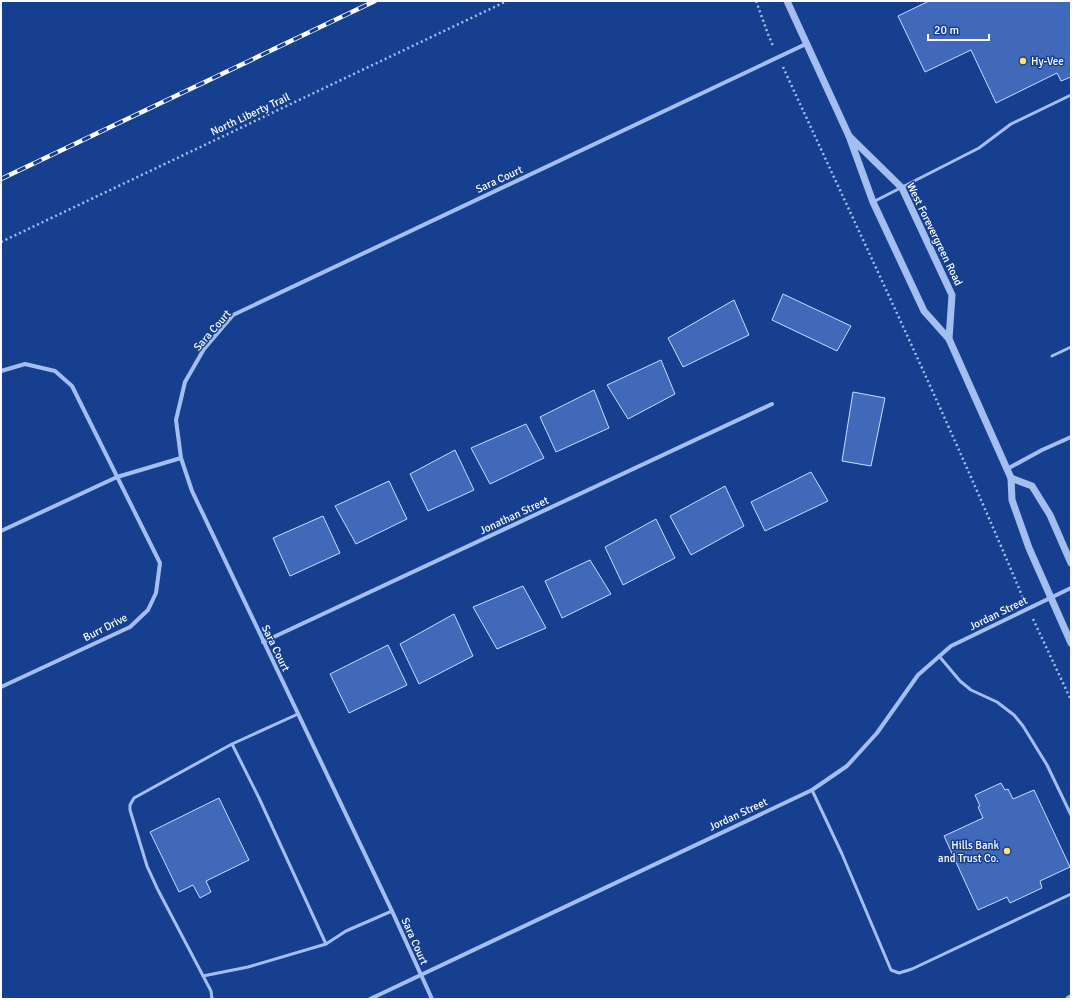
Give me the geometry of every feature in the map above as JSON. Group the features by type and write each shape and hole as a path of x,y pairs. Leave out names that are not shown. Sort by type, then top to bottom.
{"street":[{"name":"West Forevergreen Road","path":"787,1 849,136 873,202 924,311 950,339 1011,478 1012,500 1029,548 1071,643"},
{"name":"Sara Court","path":"432,999 392,911 192,491 181,458 176,420 185,382 204,349 233,316 806,44"},
{"name":"West Forevergreen Road","path":"849,136 902,188 952,295 950,339"},
{"name":"Burr Drive","path":"1,371 25,364 55,371 72,386 160,563 156,593 148,610 130,627 1,688"},
{"name":"Jonathan Street","path":"263,642 772,404"},
{"path":"1006,469 1071,437"},
{"path":"1,531 118,477 181,458"},
{"path":"1011,478 1032,486 1050,516 1071,563"},
{"name":"Jordan Street","path":"370,999 420,974 812,790 847,766 877,733 918,675 951,646 1071,588"}],"lane":[{"path":"873,202 979,148 1011,124 1071,95"},
{"path":"1052,356 1071,347"},
{"path":"939,656 960,681 971,690 997,702 1014,715 1023,726 1047,764 1071,815"},
{"path":"212,999 211,991 150,872 130,810 130,805 134,798 232,744 298,714"},
{"path":"232,744 326,944"},
{"path":"812,790 842,854 891,970 899,973 912,970 1071,894"},
{"path":"203,976 248,967 326,944 346,931 392,911"}],"path":[{"name":"North Liberty Trail","path":"1,242 507,1"},
{"path":"756,1 772,44"},
{"path":"784,70 883,280 1028,608 1071,700"}],"building":[{"name":"Hy-Vee","path":"929,1 1071,1 1071,77 1061,81 1057,73 996,103 971,50 925,72 898,16"},
{"path":"783,294 851,326 837,351 772,320"},
{"path":"734,300 749,335 683,367 668,338"},
{"path":"661,360 675,394 628,419 607,385"},
{"path":"594,390 609,428 556,452 540,417"},
{"path":"853,392 885,398 871,466 842,461"},
{"path":"526,424 544,458 490,484 471,448"},
{"path":"455,450 474,490 428,511 410,474"},
{"path":"811,472 828,501 765,531 751,502"},
{"path":"389,481 407,519 356,544 335,506"},
{"path":"725,486 744,526 691,555 670,516"},
{"path":"323,516 340,553 290,576 273,538"},
{"path":"656,519 675,558 623,585 605,547"},
{"path":"590,560 611,594 562,618 545,581"},
{"path":"523,586 546,628 497,649 473,607"},
{"path":"454,614 473,656 419,684 400,644"},
{"path":"388,645 407,685 349,713 330,674"},
{"name":"Hills Bank and Trust Co.","path":"1001,783 1005,790 1008,789 1013,799 1034,790 1070,867 1040,881 1042,888 1010,903 1007,897 978,910 944,836 983,818 975,795"},
{"path":"219,798 249,860 206,881 211,892 200,898 193,885 179,892 150,832"}],"railway":[{"path":"1,179 375,1"}],"place":[{"name":"Hy-Vee","path":"1023,61"},
{"name":"Hills Bank and Trust Co.","path":"1007,851"}]}
